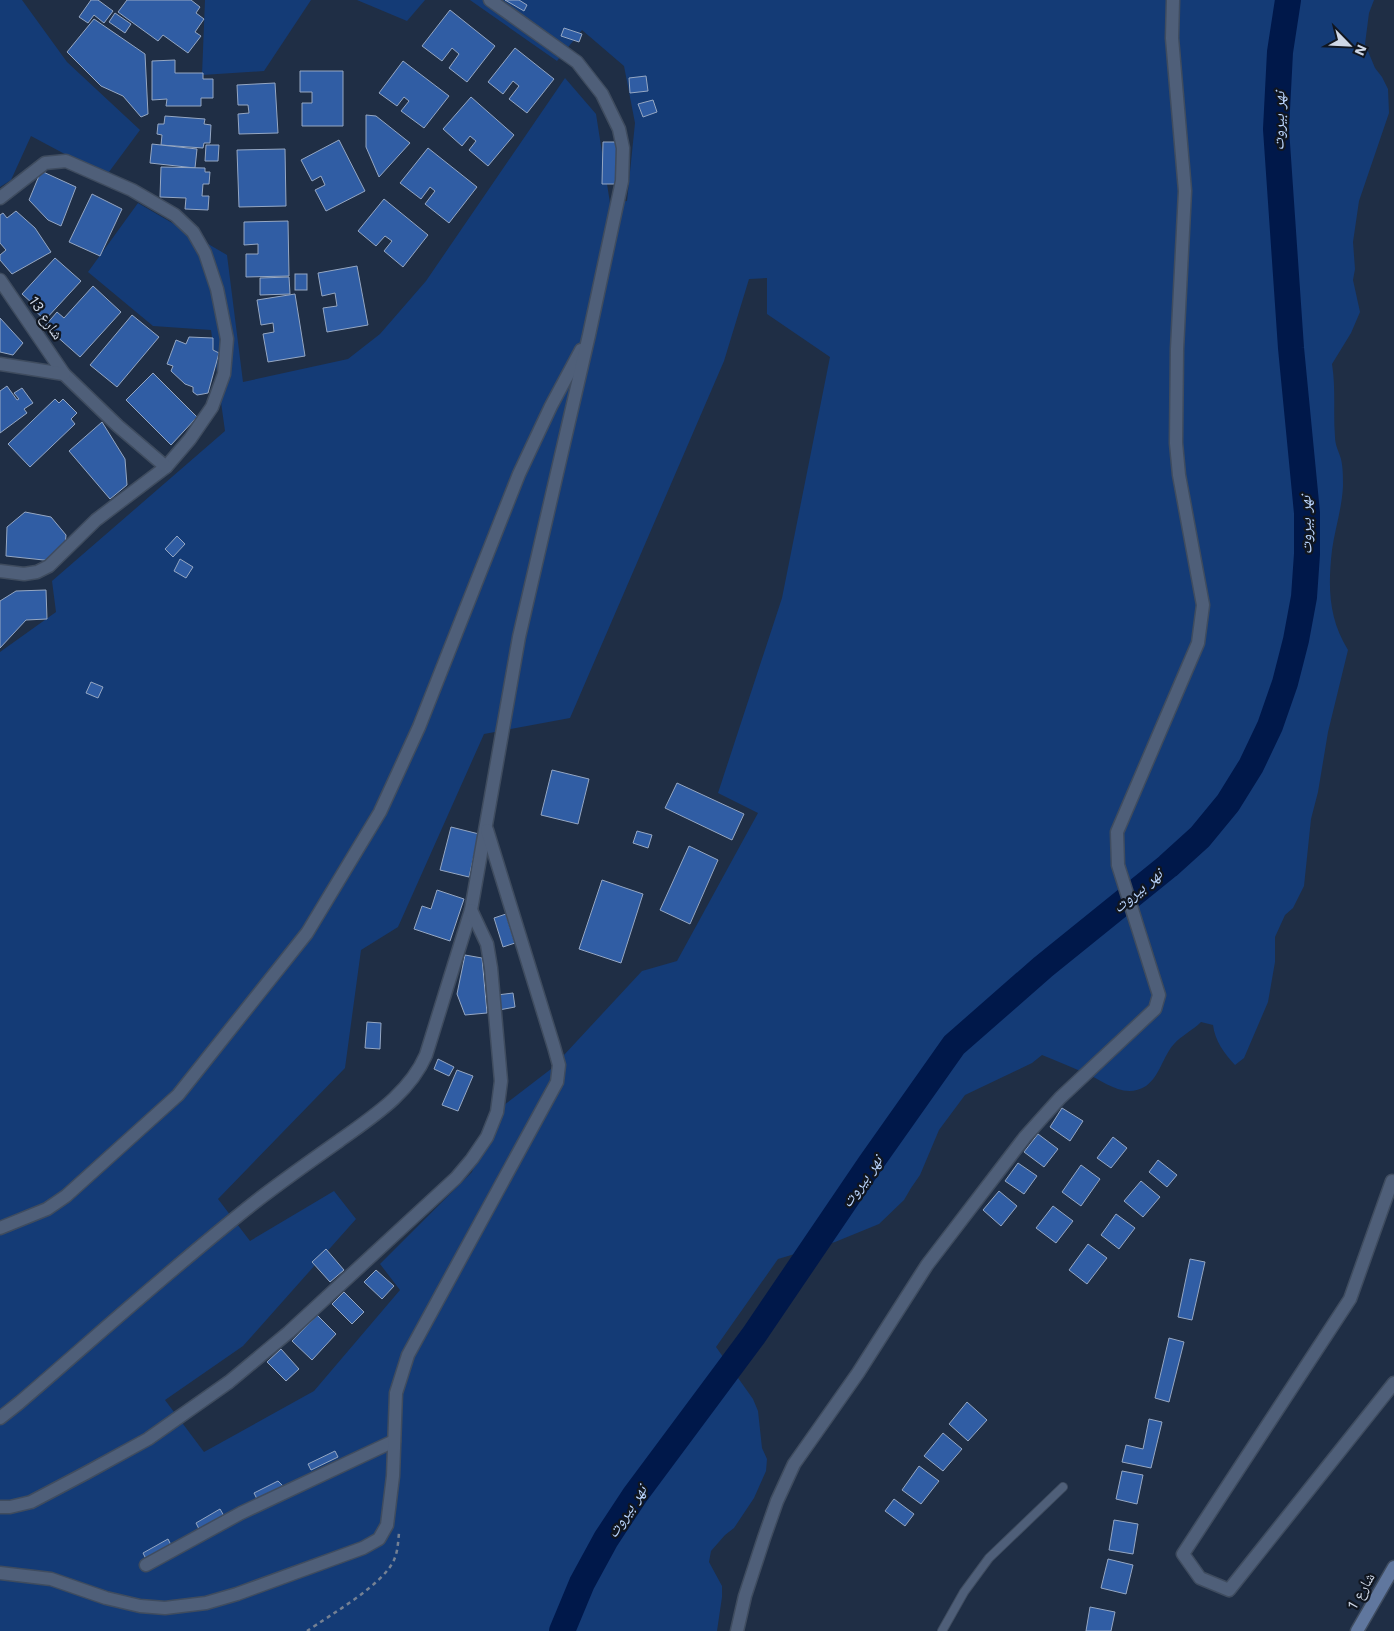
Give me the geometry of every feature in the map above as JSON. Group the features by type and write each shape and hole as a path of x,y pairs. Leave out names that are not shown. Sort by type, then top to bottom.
{"street":[{"path":"0,1418 152,1288 259,1200 384,1109 412,1080 421,1067 426,1055 471,910 519,637 589,335 622,181 623,148 620,129 602,94 577,62 490,0"},
{"path":"737,1631 745,1596 764,1538 777,1501 794,1464 858,1372 927,1265 1025,1136 1060,1098 1155,1009 1159,995 1118,865 1117,832 1193,656 1198,643 1202,620 1203,605 1179,475 1176,443 1177,349 1185,191 1172,38 1173,0"},
{"path":"0,198 46,163 66,160 140,195 175,215 193,232 205,253 217,289 227,339 224,374 212,407 166,467 96,520 49,566 37,572 24,574 0,571"},
{"name":"شارع 13","path":"0,280 64,374 118,426 166,467"},
{"path":"0,1228 47,1208 66,1196 178,1096 307,934 380,812 419,727 519,474 551,406 589,335"},
{"path":"0,364 64,374"},
{"path":"0,1573 51,1579 106,1598 152,1607 172,1608 206,1603 237,1594 346,1555 379,1539 386,1530 393,1476 396,1393 408,1355 556,1082 559,1065 486,828"},
{"path":"0,1508 31,1502 86,1473 148,1438 229,1382 289,1332 456,1178 472,1159 487,1137 497,1112 501,1081 491,968 487,944 471,910"},
{"path":"1392,1181 1350,1299 1182,1554 1200,1578 1229,1590 1394,1383"},
{"path":"146,1565 241,1513 394,1440"},
{"name":"شارع 1","path":"1357,1631 1394,1567"}],"lane":[{"path":"942,1631 964,1592 989,1558 1063,1487"}],"shaded area":[{"path":"0,0 22,0 67,62 140,130 106,176 31,136 11,180 0,187"},
{"path":"205,0 311,0 264,71 202,75"},
{"path":"357,0 425,0 407,21"},
{"path":"470,0 1374,0 1369,13 1365,44 1375,68 1388,89 1389,113 1359,201 1353,242 1355,269 1353,280 1360,312 1351,333 1332,364 1335,440 1342,462 1343,486 1332,550 1330,589 1336,626 1348,650 1328,732 1318,792 1311,819 1304,886 1293,908 1285,915 1275,937 1275,962 1268,1002 1244,1058 1235,1065 1221,1046 1213,1025 1201,1022 1174,1044 1155,1077 1146,1086 1138,1090 1130,1091 1114,1088 1085,1073 1042,1055 1032,1063 965,1095 939,1130 920,1175 904,1200 879,1224 835,1242 778,1259 716,1347 753,1399 758,1411 762,1448 767,1459 766,1471 754,1498 734,1528 711,1551 709,1562 722,1586 717,1631 0,1631 0,652 56,612 52,581 225,431 211,330 153,326 88,272 138,203 227,255 243,382 348,359 380,334 426,281 565,78 596,114 610,203 627,201 635,123 624,66 582,30 557,61","holes":["767,278 767,314 830,357 782,598 718,793 758,813 677,961 642,971 551,1069 491,1115 472,1172 380,1264 400,1290 314,1391 204,1452 165,1400 243,1346 356,1219 334,1191 250,1241 218,1199 345,1068 361,950 398,927 484,734 570,718 724,361 749,279"]}],"building":[{"path":"91,0 98,0 113,11 104,23 94,15 88,23 79,17"},
{"path":"127,0 191,0 200,7 196,13 204,19 195,32 201,36 188,53 163,35 158,41 118,12"},
{"path":"505,0 519,0 527,5 524,11"},
{"path":"450,10 495,46 467,82 449,68 459,54 452,48 442,61 422,46"},
{"path":"115,13 131,24 125,33 109,22"},
{"path":"94,19 145,54 148,114 141,117 123,96 101,86 67,52"},
{"path":"564,28 582,34 579,42 561,36"},
{"path":"515,48 554,79 527,113 509,99 519,86 513,81 503,94 488,82"},
{"path":"175,60 175,73 203,73 203,79 213,79 213,98 201,98 201,106 166,106 167,99 152,100 152,61"},
{"path":"403,61 449,96 424,128 401,111 409,101 404,97 397,106 379,93"},
{"path":"300,71 343,71 343,126 302,126 302,103 312,103 312,92 300,92"},
{"path":"646,76 648,91 630,93 629,78"},
{"path":"275,83 278,133 239,134 238,114 249,113 248,105 238,105 237,85"},
{"path":"471,97 514,135 488,166 469,150 476,141 470,136 462,146 443,129"},
{"path":"653,100 657,112 643,117 638,104"},
{"path":"366,115 376,116 410,143 379,177 366,147"},
{"path":"165,116 205,119 204,124 211,125 210,143 204,143 203,148 161,145 162,135 157,134 158,124 164,124"},
{"path":"339,140 365,191 326,211 315,190 325,185 321,176 312,181 301,160"},
{"path":"603,142 619,142 619,184 602,184"},
{"path":"152,144 197,149 195,168 150,163"},
{"path":"206,145 219,145 218,161 205,161"},
{"path":"428,148 477,187 449,223 425,204 435,191 430,187 421,199 400,183"},
{"path":"285,149 286,206 239,207 237,150"},
{"path":"161,167 205,168 205,172 210,172 209,184 203,184 202,196 209,196 208,210 185,209 186,198 160,197"},
{"path":"41,171 76,187 61,226 48,220 29,200"},
{"path":"92,194 122,209 100,256 69,242"},
{"path":"384,199 428,235 403,267 384,251 392,241 385,236 376,246 358,231"},
{"path":"16,211 35,228 51,252 12,274 0,260 0,255 6,250 0,243 0,215 3,213 7,218"},
{"path":"288,221 289,276 246,277 246,254 258,254 258,244 244,245 244,222"},
{"path":"55,258 81,281 45,320 31,307 33,304 22,294"},
{"path":"357,266 368,325 327,332 323,308 337,306 335,293 322,296 318,273"},
{"path":"295,274 307,274 307,290 295,290"},
{"path":"289,277 290,294 260,295 260,278"},
{"path":"93,286 121,312 80,357 45,326 57,312 64,318"},
{"path":"295,294 305,356 268,362 263,334 274,332 273,323 261,325 257,300"},
{"path":"132,315 159,337 117,387 90,365"},
{"path":"0,318 23,343 13,355 0,352"},
{"path":"189,337 213,338 213,350 219,353 208,393 197,395 193,392 193,387 185,384 171,371 173,366 167,364 176,340 186,344"},
{"path":"153,373 197,417 171,445 126,400"},
{"path":"7,386 17,400 19,399 14,393 22,388 33,403 24,409 27,413 0,433 0,391"},
{"path":"55,399 59,403 63,399 77,413 71,419 75,424 30,467 8,444"},
{"path":"102,422 125,459 127,485 110,499 69,451"},
{"path":"25,512 51,517 66,535 65,547 53,561 6,556 7,527"},
{"path":"177,536 185,544 173,557 165,549"},
{"path":"180,559 193,567 186,578 174,571"},
{"path":"46,590 47,619 26,620 0,648 0,601 16,591"},
{"path":"91,682 103,687 98,698 86,693"},
{"path":"552,770 589,779 578,824 541,815"},
{"path":"677,783 744,814 732,840 665,808"},
{"path":"451,827 479,834 469,877 440,870"},
{"path":"637,831 652,835 648,848 633,843"},
{"path":"689,846 718,860 690,924 660,910"},
{"path":"602,880 643,894 621,963 579,949"},
{"path":"437,890 464,899 450,941 414,929 422,906 431,909"},
{"path":"506,914 515,943 503,947 494,918"},
{"path":"465,955 482,958 487,1013 465,1015 457,994"},
{"path":"513,993 515,1007 499,1010 497,995"},
{"path":"367,1022 381,1023 380,1049 365,1048"},
{"path":"438,1059 454,1067 449,1076 434,1069"},
{"path":"457,1070 473,1076 458,1111 442,1105"},
{"path":"1062,1108 1083,1121 1070,1141 1050,1127"},
{"path":"1038,1134 1058,1149 1044,1167 1024,1152"},
{"path":"1113,1137 1127,1148 1111,1168 1097,1158"},
{"path":"1158,1160 1177,1175 1167,1187 1149,1172"},
{"path":"1018,1163 1037,1176 1024,1194 1005,1181"},
{"path":"1081,1165 1100,1179 1081,1206 1062,1192"},
{"path":"1141,1181 1160,1197 1143,1217 1124,1201"},
{"path":"999,1191 1017,1206 1001,1226 983,1210"},
{"path":"1053,1206 1073,1221 1056,1243 1036,1228"},
{"path":"1116,1214 1135,1228 1119,1249 1101,1235"},
{"path":"1088,1244 1107,1258 1087,1284 1069,1270"},
{"path":"326,1249 344,1270 330,1282 312,1262"},
{"path":"1190,1259 1205,1262 1192,1320 1178,1317"},
{"path":"376,1270 394,1286 382,1299 364,1282"},
{"path":"344,1292 364,1312 352,1324 332,1304"},
{"path":"317,1315 336,1334 312,1360 292,1341"},
{"path":"1169,1338 1184,1342 1169,1402 1155,1398"},
{"path":"281,1349 299,1369 286,1381 267,1362"},
{"path":"967,1402 987,1420 968,1441 949,1424"},
{"path":"1149,1419 1162,1422 1151,1468 1122,1462 1126,1445 1143,1449"},
{"path":"943,1433 962,1449 943,1471 924,1456"},
{"path":"335,1451 338,1457 311,1470 308,1464"},
{"path":"919,1466 939,1481 921,1504 902,1490"},
{"path":"1122,1471 1143,1475 1137,1504 1116,1499"},
{"path":"278,1481 283,1486 257,1499 254,1493"},
{"path":"894,1499 914,1514 905,1526 885,1511"},
{"path":"220,1509 224,1516 200,1531 196,1523"},
{"path":"1114,1520 1138,1524 1133,1554 1109,1550"},
{"path":"168,1539 171,1545 146,1559 143,1553"},
{"path":"1108,1559 1133,1565 1126,1594 1101,1588"},
{"path":"1090,1607 1115,1612 1111,1631 1086,1631"}],"waterway":[{"name":"نهر بيروت","path":"562,1631 582,1583 606,1539 635,1495 754,1335 870,1164 954,1045 1043,967 1168,866 1200,837 1228,803 1251,766 1270,726 1285,683 1296,640 1304,597 1307,554 1307,513 1291,348 1276,129 1280,52 1288,0"}]}
